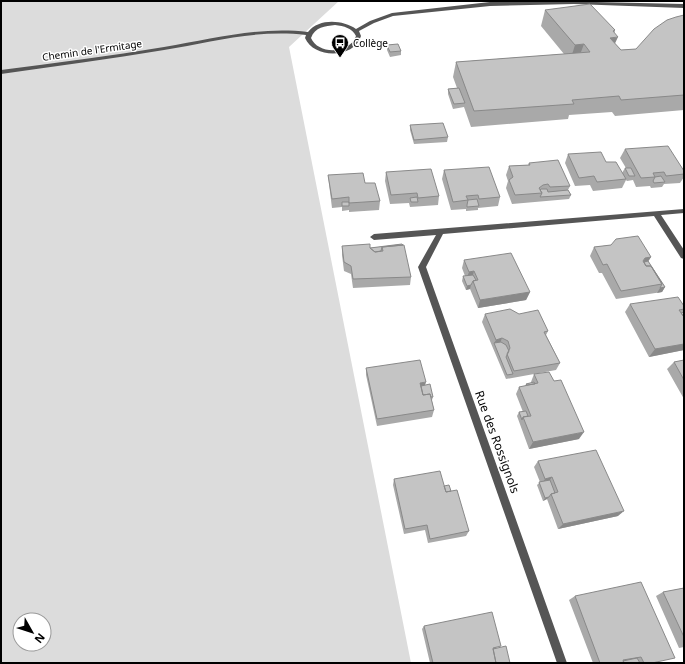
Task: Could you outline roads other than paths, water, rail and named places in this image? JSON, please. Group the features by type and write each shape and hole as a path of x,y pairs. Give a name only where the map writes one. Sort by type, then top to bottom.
{"street":[{"path":"356,31 372,22 392,15 485,3 574,2 684,6"},
{"path":"335,23 349,26 356,31 358,40 356,44 343,51 335,52 322,50 309,42 309,34 316,27 335,23"},
{"name":"Chemin de l'Ermitage","path":"1,72 185,45 223,37 265,31 281,30 309,34"},
{"path":"374,237 684,210"},
{"path":"656,213 684,256"},
{"name":"Rue des Rossignols","path":"441,232 422,267 562,663"}],"place":[{"name":"Collège","path":"340,58"}]}
